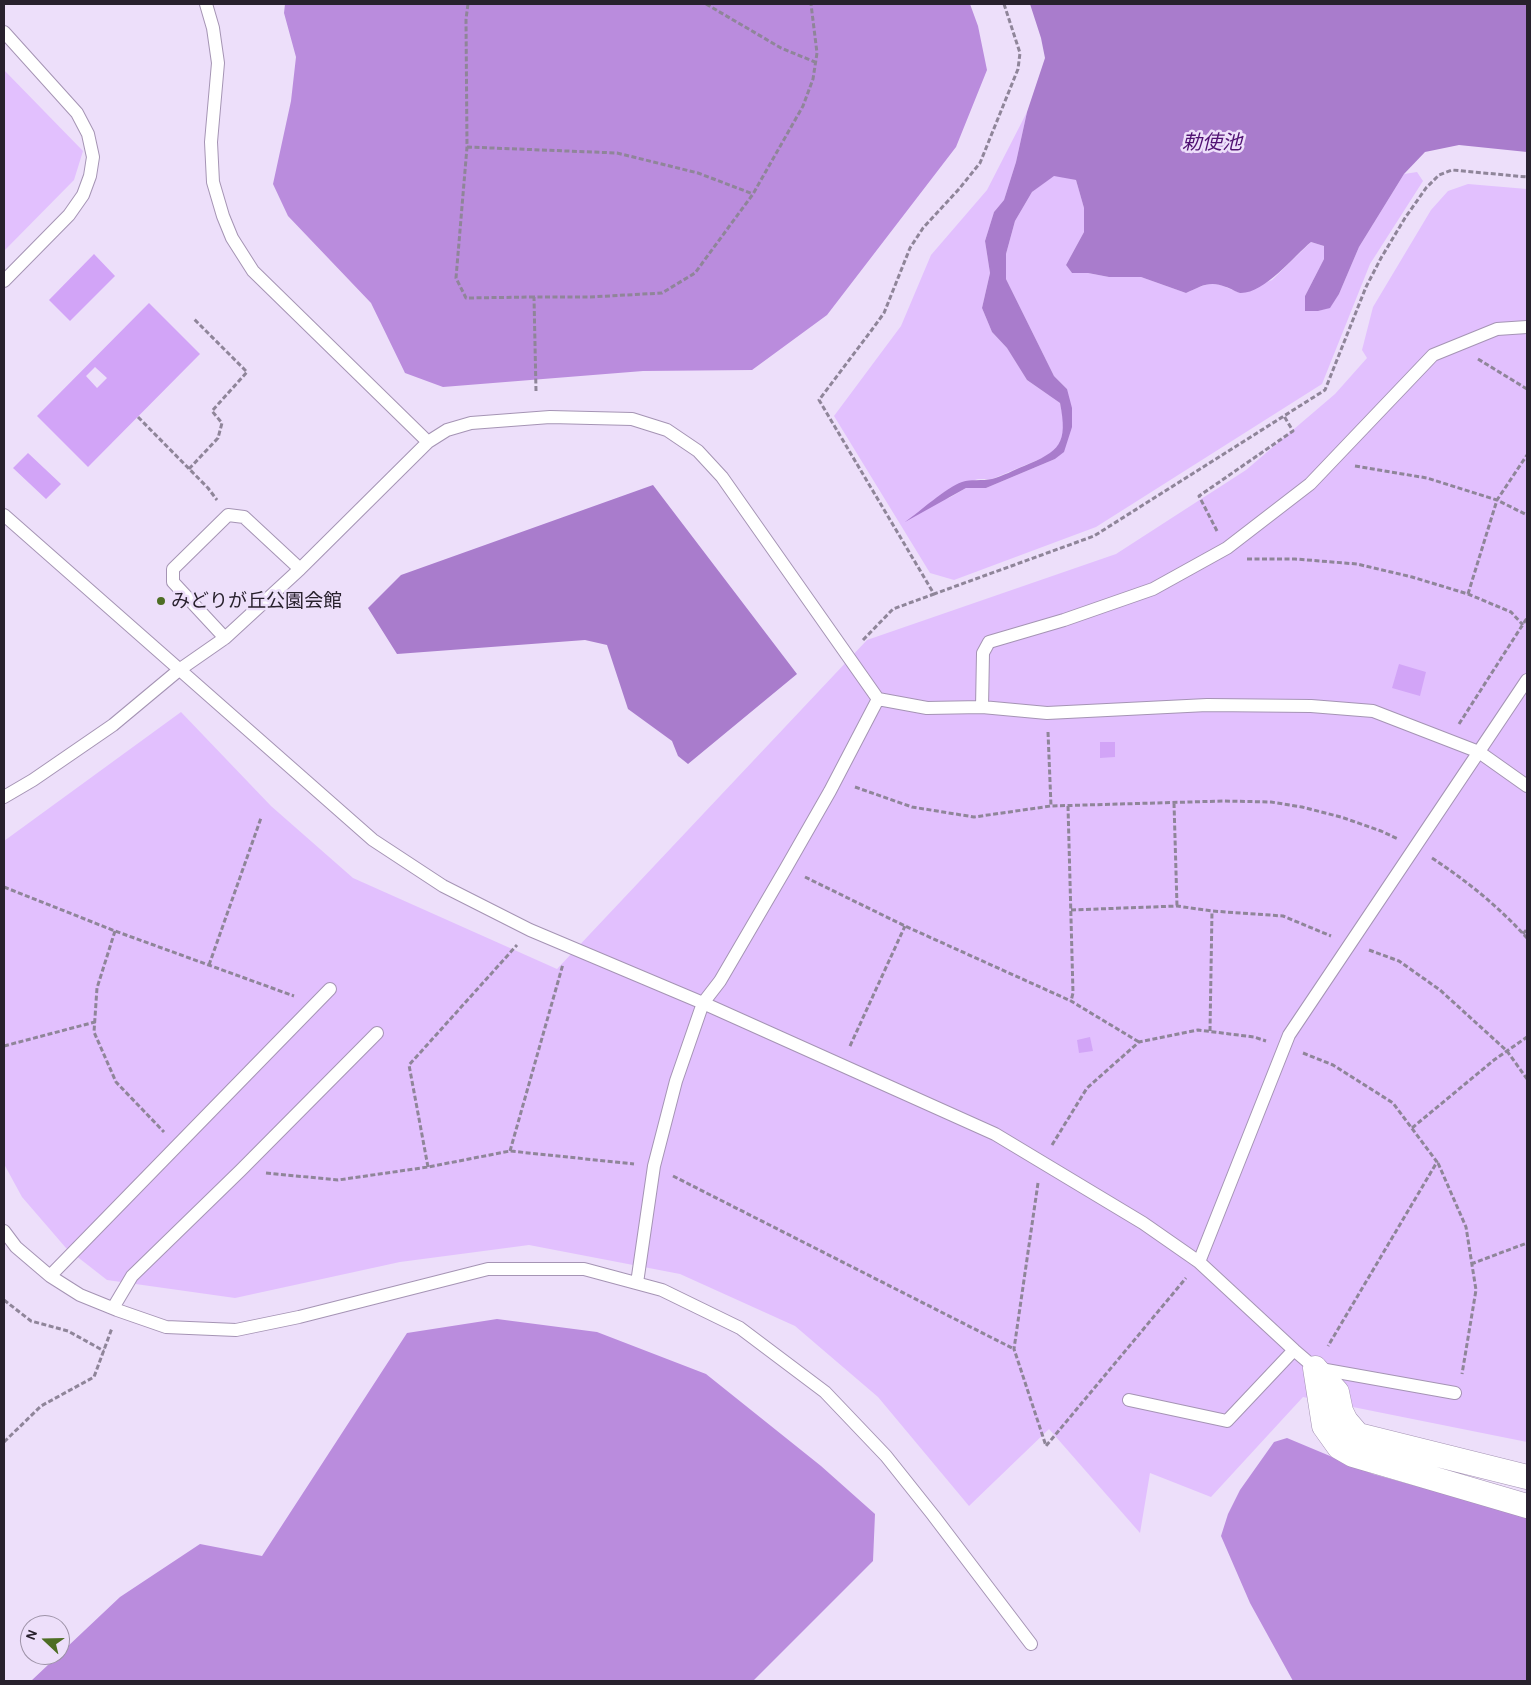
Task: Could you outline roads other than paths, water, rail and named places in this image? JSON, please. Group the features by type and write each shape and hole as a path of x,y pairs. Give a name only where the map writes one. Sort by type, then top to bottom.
{"street":[{"path":"1315,1368 1337,1392 1341,1411 1346,1421 1358,1435 1527,1477"},
{"path":"1315,1368 1324,1426 1339,1447 1353,1455 1527,1506"}],"lane":[{"path":"206,4 213,28 218,63 211,142 214,182 223,216 232,238 253,271 428,442"},
{"path":"4,32 77,113 88,134 92,157 90,176 83,195 69,215 4,281"},
{"path":"982,707 983,653 989,642 1064,620 1153,588 1214,556 1310,484 1433,355 1497,329 1527,327"},
{"path":"4,797 113,725 179,670 225,638 300,569 428,442 447,430 471,423 550,417 632,419 667,430 698,452 722,477 878,699 928,708 982,707 1047,713 1207,705 1311,706 1373,711 1479,752 1527,786"},
{"path":"4,515 373,840 443,886 530,930 703,1003 995,1134 1143,1223 1199,1262 1315,1368 1455,1393"},
{"path":"225,638 173,582 173,570 228,515 244,517 300,569"},
{"path":"1199,1262 1288,1035 1527,680"},
{"path":"637,1283 654,1166 676,1081 703,1003 720,980 786,868 878,699"},
{"path":"50,1276 330,989"},
{"path":"115,1309 132,1276 377,1033"},
{"path":"4,1231 16,1247 50,1276 80,1295 166,1327 236,1330 299,1317 488,1269 584,1269 662,1290 740,1328 825,1392 886,1456 1031,1644"},
{"path":"1129,1400 1227,1421 1294,1350"}],"water":[{"name":"勅使池","path":"1030,4 1527,4 1527,152 1459,145 1425,152 1404,174 1359,247 1339,294 1330,308 1318,311 1305,311 1305,296 1324,259 1324,246 1311,242 1269,281 1249,292 1240,293 1220,285 1210,284 1186,293 1141,277 1109,277 1088,273 1072,273 1066,265 1084,232 1084,208 1076,180 1054,176 1032,192 1015,221 1006,254 1006,279 1054,376 1067,389 1072,408 1072,427 1064,452 1055,459 986,488 966,488 905,522 955,485 965,481 996,478 1046,456 1062,437 1063,428 1060,403 1027,380 1007,348 992,332 982,308 990,273 985,241 994,212 1004,200 1016,162 1027,112 1045,58"},
{"path":"653,485 797,674 688,764 678,756 672,741 628,709 607,645 585,640 397,654 368,608 401,575"}],"place":[{"name":"みどりが丘公園会館","path":"161,601"}]}
